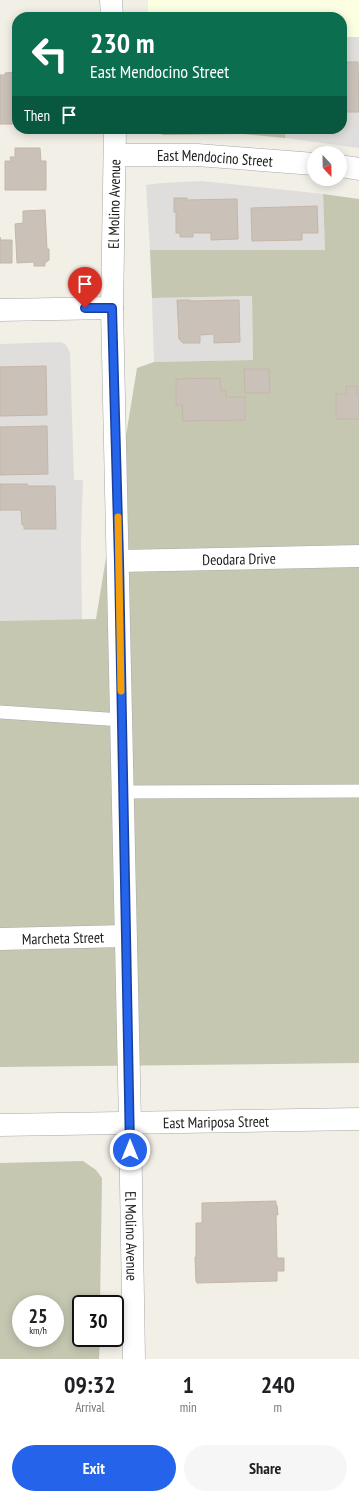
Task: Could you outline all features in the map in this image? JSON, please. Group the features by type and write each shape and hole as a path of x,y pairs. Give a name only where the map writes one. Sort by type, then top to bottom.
{"street":[{"path":"111,0 112,12"},
{"name":"El Molino Avenue","path":"115,134 112,308 119,561 134,1359"},
{"name":"East Mendocino Street","path":"115,155 197,155 307,163"},
{"path":"347,167 359,169"},
{"path":"0,310 112,308"},
{"name":"Deodara Drive","path":"119,561 359,556"},
{"name":"Marcheta Street","path":"0,939 125,936"},
{"name":"East Mariposa Street","path":"0,1125 359,1119"}],"lane":[{"path":"0,712 122,720"},
{"path":"123,792 359,791"}],"shaded area":[{"path":"148,0 359,0 359,37 347,37 347,12 148,12"},
{"path":"347,37 359,37 359,148 285,138 285,134 347,134"},
{"path":"160,134 243,134 163,135"},
{"path":"243,134 285,134 285,138"},
{"path":"202,181 323,194 325,250 150,250 146,185"},
{"path":"323,194 359,199 359,1063 0,1067 0,621 96,619 137,368 154,362 253,360 252,296 152,298 150,250 325,250"},
{"path":"252,296 253,360 154,362 152,298"},
{"path":"60,342 65,344 70,353 74,480 83,480 81,538 82,620 0,621 0,344"},
{"path":"83,1161 96,1170 102,1178 100,1295 72,1295 72,1347 100,1347 99,1359 0,1359 0,1163"}],"building":[{"path":"347,62 358,62 359,112 347,112"},
{"path":"12,72 12,124 0,124 0,75 5,75 5,73"},
{"path":"15,148 40,148 41,161 46,161 46,190 5,190 5,161 11,161 10,157 15,157"},
{"path":"174,198 187,198 187,200 237,199 238,239 211,240 211,233 193,233 193,237 180,237 180,233 176,233"},
{"path":"317,206 318,233 302,233 302,240 252,241 251,208"},
{"path":"45,210 49,260 45,263 45,266 34,266 34,262 17,263 15,224 23,223 23,211"},
{"path":"0,240 12,240 12,263 0,263"},
{"path":"177,300 239,300 240,342 214,343 214,334 200,335 200,343 183,343 179,339"},
{"path":"46,366 47,415 0,416 0,367"},
{"path":"244,369 269,369 270,393 245,393"},
{"path":"220,378 221,391 226,390 226,397 245,397 245,420 183,421 182,405 176,405 176,379"},
{"path":"346,386 357,386 357,394 359,394 359,419 336,419 336,394 346,394"},
{"path":"47,426 48,474 0,475 0,427"},
{"path":"0,484 55,486 56,529 24,529 24,525 22,525 21,510 0,510"},
{"path":"276,1201 278,1215 276,1214 277,1258 284,1258 284,1271 277,1271 277,1281 197,1283 195,1257 196,1223 202,1223 202,1203"}],"slow traffic":[{"path":"118,517 121,691"}],"route":[{"path":"85,308 112,308 119,561 130,1150"}]}
